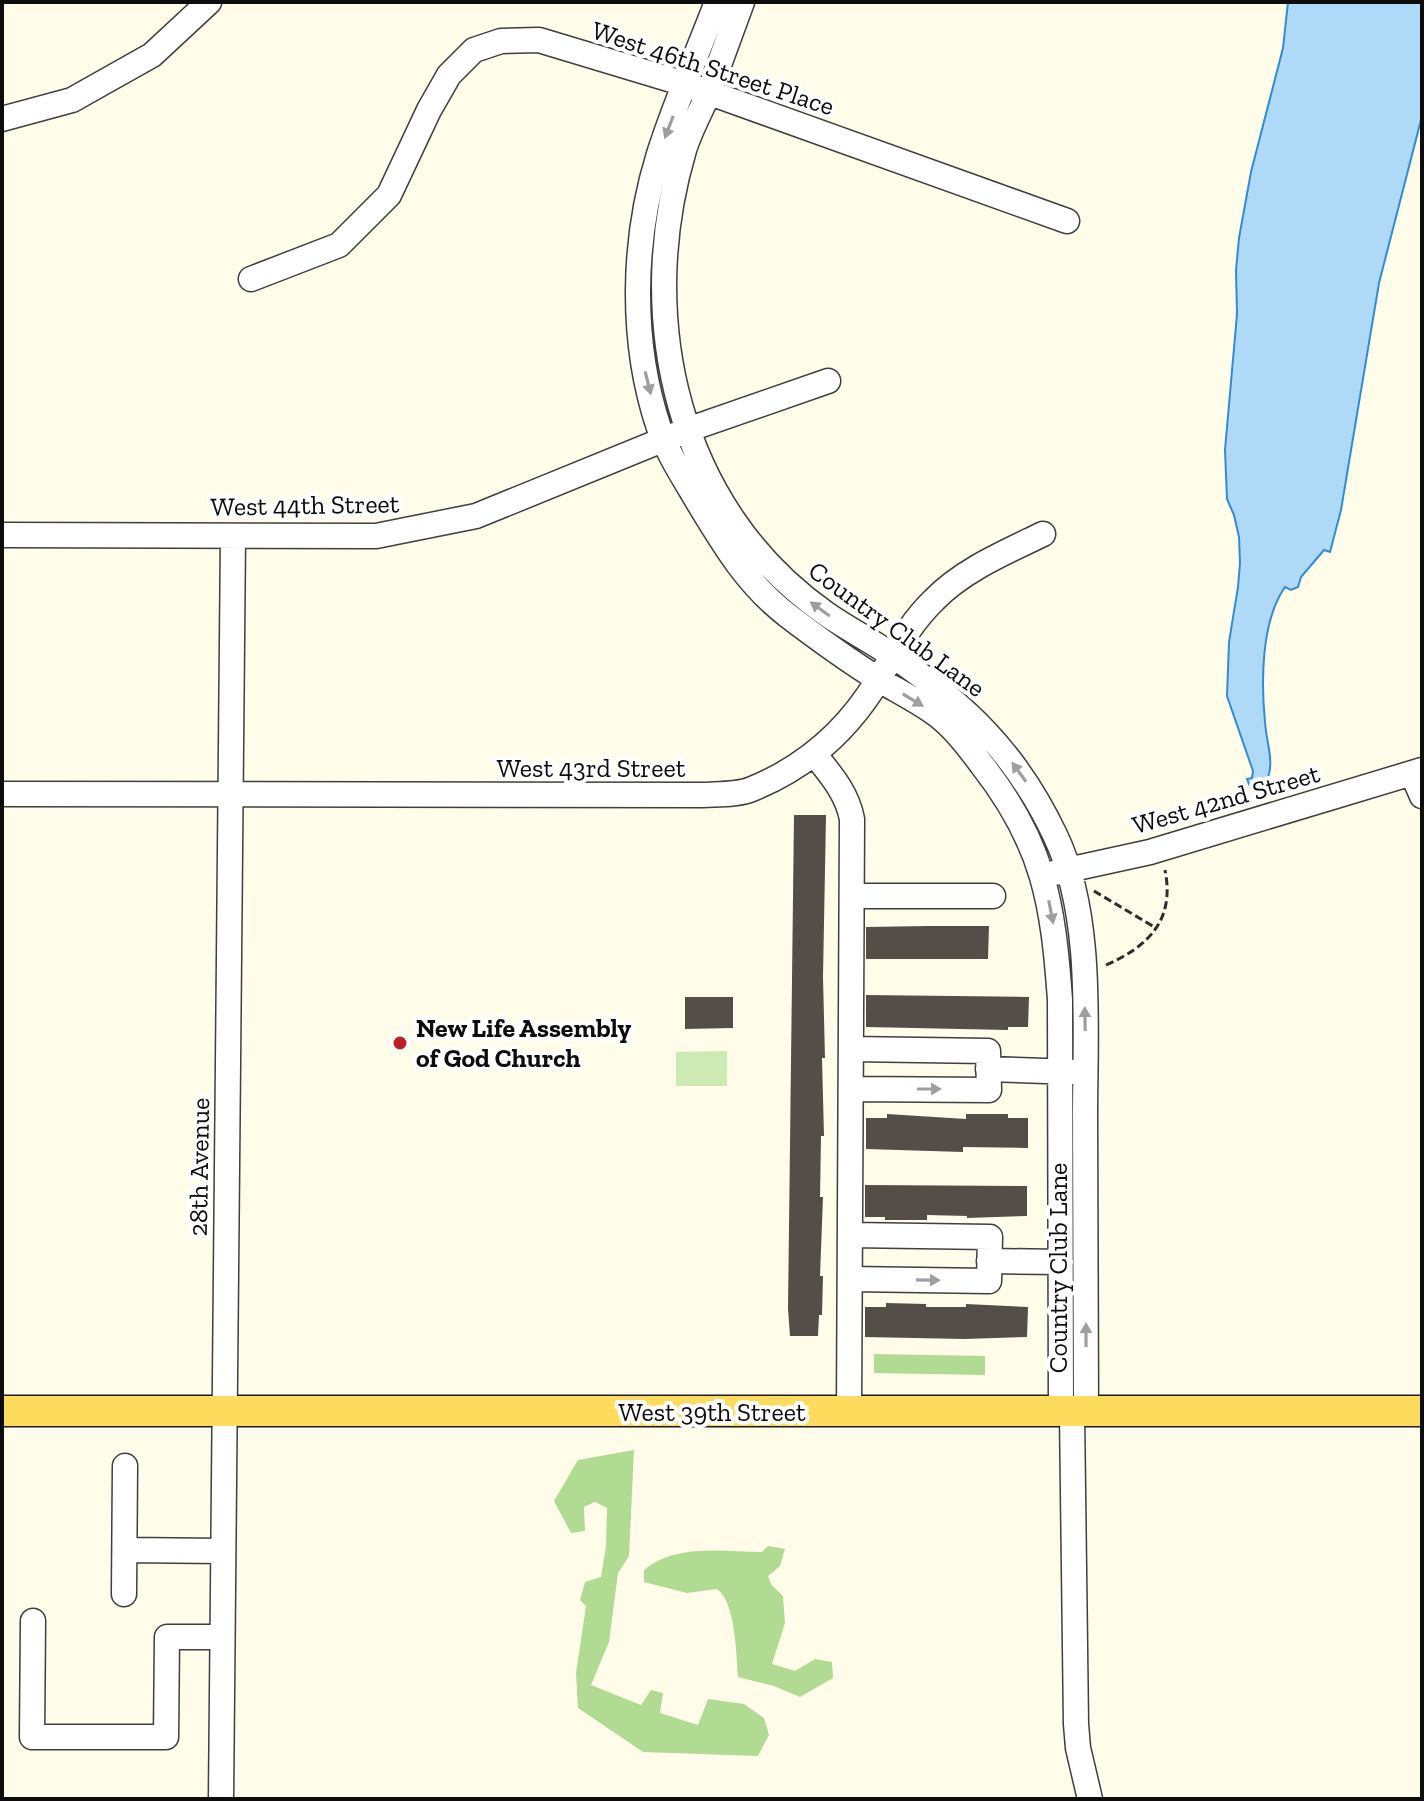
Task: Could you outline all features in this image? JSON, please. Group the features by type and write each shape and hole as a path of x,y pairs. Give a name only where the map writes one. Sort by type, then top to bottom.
{"main road":[{"name":"West 39th Street","path":"2,1411 1422,1411"}],"street":[{"path":"2,119 72,100 112,78 152,55 209,2"},
{"name":"Country Club Lane","path":"697,88 717,2"},
{"name":"Country Club Lane","path":"742,2 659,155 649,193 639,258 639,308 645,373 676,435 720,503 780,578 825,613 891,654 955,700 995,740 1025,780 1070,869 1080,930 1085,1010 1073,1413 1076,1724 1078,1748 1090,1799"},
{"name":"West 46th Street Place","path":"251,279 339,245 389,195 449,75 474,50 501,41 539,40 697,88 1067,221"},
{"name":"West 44th Street","path":"2,535 376,536 411,531 476,516 676,435 828,381"},
{"name":"Country Club Lane","path":"676,435 675,463 735,563 785,613 878,679 935,713 965,743 1000,788 1030,840 1044,876 1056,948 1060,1000 1061,1262 1073,1413"},
{"name":"West 43rd Street","path":"2,794 703,795 750,790 815,755 850,720 891,654 935,598 995,558 1043,534"},
{"name":"28th Avenue","path":"221,1799 233,536"},
{"path":"815,755 849,803 852,819 849,1412"},
{"path":"1417,772 1422,796"},
{"name":"West 42nd Street","path":"1044,876 1150,852 1417,772"},
{"path":"852,896 993,896"},
{"path":"851,1049 988,1051 989,1090 851,1089"},
{"path":"988,1069 1085,1072"},
{"path":"850,1235 990,1237 989,1281 850,1279"},
{"path":"989,1261 1061,1262"},
{"path":"124,1594 125,1466"},
{"path":"125,1550 223,1551"},
{"path":"33,1621 32,1737 166,1737 167,1637 222,1637"}],"path":[{"path":"1106,965 1146,943 1157,928 1166,908 1165,870"},
{"path":"1094,891 1157,928"}],"green space":[{"path":"727,1051 727,1086 676,1086 676,1052"},
{"path":"874,1354 985,1356 985,1375 874,1373"},
{"path":"634,1450 629,1556 618,1573 609,1642 591,1685 641,1705 651,1690 663,1693 660,1713 698,1725 708,1699 744,1704 764,1718 769,1735 758,1756 643,1752 578,1708 576,1673 586,1606 580,1600 585,1582 601,1577 607,1508 595,1502 584,1507 585,1531 571,1533 554,1501 578,1460"},
{"path":"768,1546 785,1549 780,1566 768,1576 783,1596 785,1623 772,1664 795,1671 815,1659 832,1662 833,1678 800,1697 774,1686 738,1677 731,1617 728,1605 717,1589 687,1593 644,1582 644,1570 671,1556 700,1551 762,1552"}],"water":[{"path":"1288,2 1422,2 1422,116 1379,283 1341,510 1330,552 1324,550 1301,577 1298,587 1291,590 1285,587 1271,617 1263,671 1270,772 1263,789 1251,789 1247,779 1252,778 1253,771 1227,696 1229,642 1240,563 1239,537 1227,499 1225,450 1237,314 1239,238 1251,172 1283,48"}],"building":[{"path":"794,815 826,815 825,1058 822,1058 824,1136 821,1136 820,1197 823,1197 820,1276 823,1276 818,1336 790,1336 788,1309"},
{"path":"989,926 988,959 866,959 866,927"},
{"path":"866,995 1029,997 1028,1027 1008,1027 1008,1030 866,1027"},
{"path":"685,997 733,997 733,1028 685,1029"},
{"path":"887,1114 966,1119 966,1114 1008,1114 1008,1118 1028,1118 1028,1148 963,1147 963,1152 866,1149 866,1118 887,1118"},
{"path":"865,1185 1027,1186 1027,1216 967,1218 927,1215 927,1220 865,1217"},
{"path":"886,1303 926,1304 926,1307 966,1307 966,1304 1028,1307 1027,1337 865,1337 865,1307 886,1307"}],"place":[{"name":"New Life Assembly of God Church","path":"400,1043"}]}
